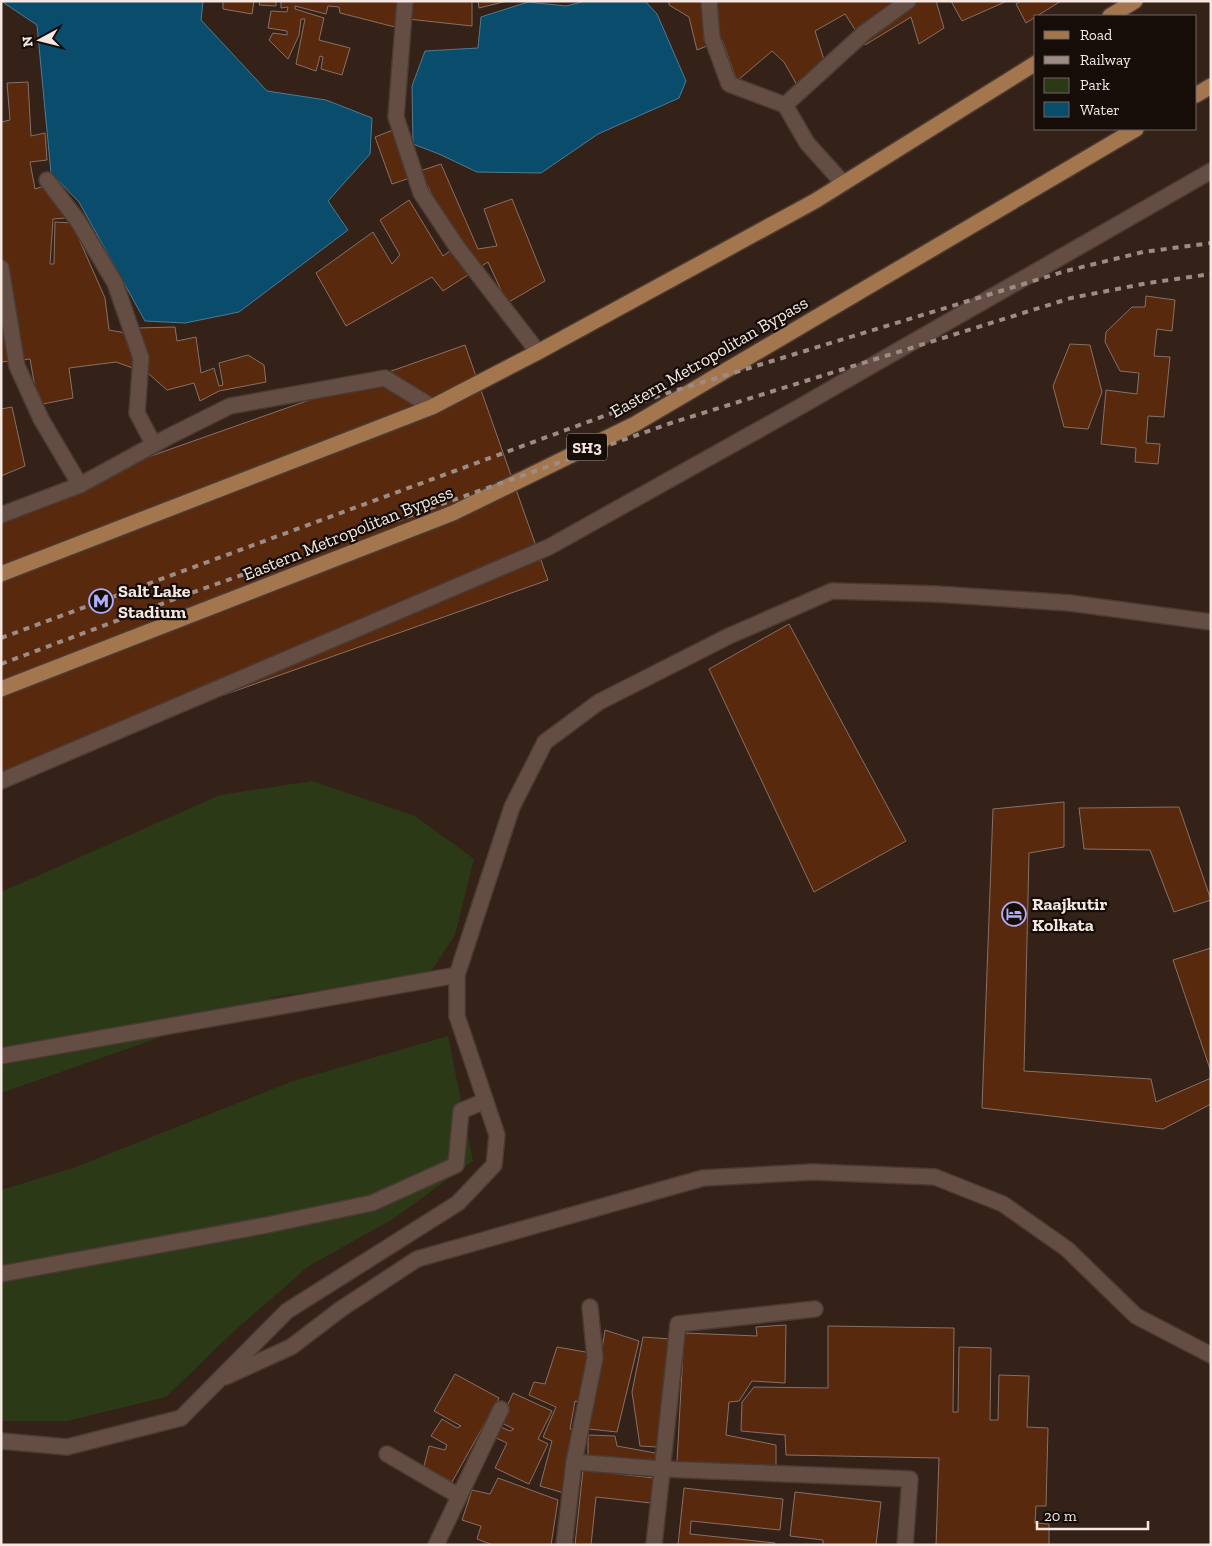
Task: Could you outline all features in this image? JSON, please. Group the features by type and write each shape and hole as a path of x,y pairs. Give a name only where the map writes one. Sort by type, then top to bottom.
{"main road":[{"path":"1112,15 1135,1"},
{"path":"1,574 432,407 538,352 816,201 1034,64"},
{"path":"1197,94 1211,86"},
{"name":"Eastern Metropolitan Bypass","path":"1,689 444,517 479,501 635,424 1134,130"}],"street":[{"path":"405,1 396,117 421,193 457,247 538,352"},
{"path":"709,1 712,38 729,84 785,105 807,144 843,184"},
{"path":"785,105 864,33 908,1"},
{"path":"1,781 549,547 805,404 1211,170"},
{"path":"47,180 78,221 115,283 141,358 137,413 154,444"},
{"path":"1,268 17,366 41,419 80,485"},
{"path":"1,367 17,366"},
{"path":"1,515 80,485 154,444 230,406 385,378 432,407"},
{"path":"1,1441 68,1447 181,1418 215,1381 287,1310 458,1203 494,1165 497,1135 457,1016 457,975 512,807 545,742 599,702 729,636 832,591 936,594 1070,603 1211,622"},
{"path":"1,1056 457,975"},
{"path":"1,1274 267,1225 372,1203 456,1165 462,1111 485,1101"},
{"path":"215,1381 290,1347 341,1308 417,1259 703,1178 813,1172 935,1177 1003,1204 1067,1249 1136,1316 1211,1355"},
{"path":"564,1545 574,1462 595,1358 590,1307"},
{"path":"654,1545 678,1324 815,1309"},
{"path":"436,1545 501,1409"},
{"path":"387,1454 459,1496"},
{"path":"574,1462 662,1469 910,1479 905,1545"}],"green space":[{"path":"312,781 415,816 474,859 455,935 428,976 278,996 1,1093 1,892 220,795"},
{"path":"448,1036 473,1161 393,1219 309,1266 233,1332 166,1397 67,1421 1,1421 1,1190 73,1168 293,1081"}],"water":[{"path":"1,1 203,1 201,20 267,91 326,100 372,118 370,154 328,201 348,230 239,312 185,323 145,321 79,202 51,173 37,25"},
{"path":"586,1 645,1 657,14 686,81 679,98 598,134 541,173 477,172 413,144 412,86 425,51 478,48 481,17 528,2 566,6"}],"building":[{"path":"223,1 254,1 252,14 223,9"},
{"path":"260,1 276,1 276,6 259,5"},
{"path":"281,1 400,1 395,27 340,13 339,7 328,6 326,14 295,6 295,9 324,18 319,40 350,48 342,75 321,69 323,57 320,56 316,71 296,64 305,19 301,19 299,35 288,59 269,40 273,33 287,35 287,31 268,28 271,11 287,12 288,7 281,8"},
{"path":"410,1 472,1 472,26 408,19"},
{"path":"478,1 507,1 479,8"},
{"path":"669,1 936,1 944,28 919,44 911,17 865,45 845,14 815,31 825,63 797,85 784,62 772,51 737,81 722,40 697,50 689,17 669,5"},
{"path":"951,1 1007,1 962,21"},
{"path":"1021,1 1061,1 1039,15 1034,15 1034,18 1026,23 1016,4"},
{"path":"28,82 31,136 45,133 47,160 30,162 35,189 47,185 66,210 66,218 53,219 50,264 54,264 55,222 72,223 105,298 109,330 126,333 137,328 175,327 177,341 196,337 201,373 214,368 219,386 223,385 219,363 248,355 264,365 266,382 219,391 200,401 194,383 167,390 149,374 116,362 69,368 73,398 38,405 30,359 1,362 1,122 10,120 7,83"},
{"path":"393,130 410,178 392,184 375,137"},
{"path":"441,164 478,249 497,246 484,209 512,199 545,281 507,303 488,262 443,291 432,277 346,326 316,273 373,232 392,264 400,255 380,220 409,200 443,256 458,245 420,171"},
{"path":"1146,296 1175,300 1172,331 1157,329 1154,356 1170,357 1164,417 1148,416 1146,443 1160,444 1158,464 1135,462 1136,448 1101,444 1106,390 1137,394 1139,373 1120,371 1105,342 1106,332 1132,307 1145,307"},
{"path":"1070,344 1090,345 1102,392 1088,429 1064,427 1053,386"},
{"name":"Salt Lake Stadium","path":"465,345 548,580 1,774 1,509"},
{"path":"12,407 25,466 1,476 1,409"},
{"path":"789,624 906,841 814,892 709,669"},
{"path":"1064,802 1064,847 1029,853 1024,1071 1151,1079 1156,1102 1211,1078 1211,1104 1163,1129 982,1108 993,809"},
{"path":"1179,807 1211,900 1174,912 1150,850 1084,849 1079,808"},
{"path":"1211,948 1211,1072 1173,960"},
{"path":"786,1325 785,1383 752,1381 739,1401 729,1402 726,1435 776,1445 776,1467 677,1462 684,1333 757,1336 756,1327"},
{"path":"828,1326 954,1328 953,1412 958,1412 959,1347 991,1348 990,1420 998,1420 999,1375 1029,1376 1027,1427 1048,1428 1046,1506 1036,1506 1035,1523 1049,1524 1049,1545 936,1545 939,1458 786,1455 785,1435 741,1431 742,1402 754,1387 828,1388"},
{"path":"605,1330 639,1341 617,1432 589,1429"},
{"path":"643,1337 671,1339 657,1447 640,1446 632,1392"},
{"path":"557,1347 591,1353 580,1402 575,1401 570,1429 576,1430 564,1493 540,1486 552,1441 543,1437 556,1407 529,1395 534,1382 545,1384"},
{"path":"455,1374 499,1398 452,1482 424,1466 429,1446 445,1450 447,1445 431,1436 442,1419 457,1428 461,1426 434,1411"},
{"path":"513,1393 552,1411 538,1439 548,1444 529,1484 495,1468 507,1443 492,1436 498,1426 510,1431 514,1429 500,1422"},
{"path":"588,1435 615,1436 617,1446 661,1454 658,1466 588,1459"},
{"path":"583,1470 654,1478 651,1503 596,1497 591,1545 575,1545"},
{"path":"498,1478 558,1500 551,1545 493,1545 477,1539 481,1526 462,1520 472,1490 490,1494"},
{"path":"684,1488 783,1499 780,1530 691,1521 690,1534 775,1543 775,1545 678,1545"},
{"path":"795,1492 881,1502 876,1545 823,1545 823,1540 790,1536"}],"railway":[{"path":"1,638 661,395 1066,271 1143,252 1211,243"},
{"path":"1,664 191,593 671,423 1071,298 1148,283 1211,274"}],"place":[{"name":"Salt Lake Stadium","path":"101,601"},
{"name":"Raajkutir Kolkata","path":"1014,914"}]}
